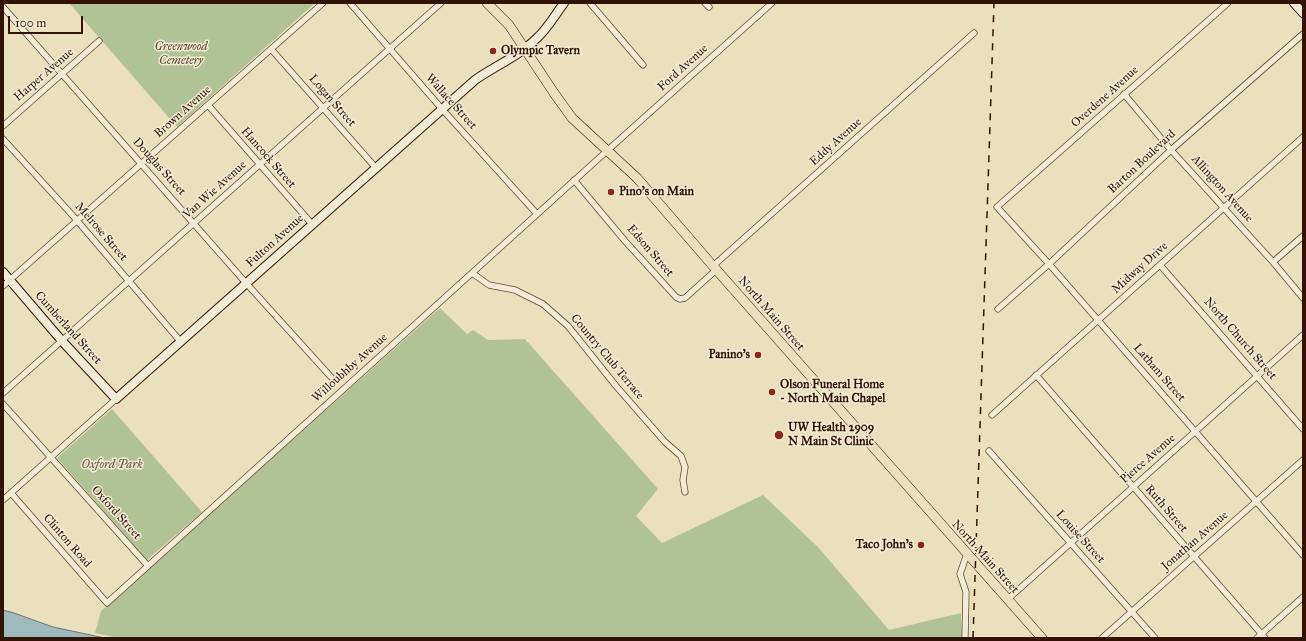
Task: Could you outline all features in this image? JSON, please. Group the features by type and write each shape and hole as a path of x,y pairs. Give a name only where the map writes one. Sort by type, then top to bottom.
{"main road":[{"name":"North Main Street","path":"487,3 509,25 572,118 637,178 714,268 1042,638"}],"street":[{"name":"Brown Avenue","path":"3,286 76,220 324,3"},
{"name":"Wallace Street","path":"350,3 442,109 537,214"},
{"name":"Van Wie Avenue","path":"3,394 441,3"},
{"name":"Fulton Avenue","path":"3,500 442,109 479,77 524,49 541,34 564,3"},
{"path":"590,3 644,65"},
{"name":"Ford Avenue","path":"608,150 772,3"},
{"name":"Overdene Avenue","path":"997,207 1228,3"},
{"path":"1294,3 1303,13"},
{"name":"Douglas Street","path":"3,7 331,378"},
{"name":"Eddy Avenue","path":"714,268 974,33"},
{"name":"Barton Boulevard","path":"998,309 1049,264 1171,150 1303,34"},
{"name":"Harper Avenue","path":"3,126 99,41"},
{"name":"Logan Street","path":"271,49 324,107 376,168"},
{"name":"Allington Avenue","path":"1124,94 1171,150 1273,262 1303,298"},
{"name":"Hancock Street","path":"208,105 312,224"},
{"name":"Midway Drive","path":"992,415 1303,136"},
{"name":"Melrose Street","path":"3,139 130,280 181,342"},
{"name":"Willoubhby Avenue","path":"107,603 608,150"},
{"name":"Edson Street","path":"574,180 625,241 676,297 680,299 685,298 714,268"},
{"name":"Latham Street","path":"997,207 1049,264 1303,555"},
{"path":"1273,262 1303,236"},
{"name":"North Church Street","path":"1160,265 1303,429"},
{"name":"Cumberland Street","path":"3,272 62,341 116,399"},
{"name":"Country Club Terrace","path":"472,273 489,285 515,290 543,304 568,326 616,386 660,436 680,456 685,467 683,480 685,492"},
{"name":"Pierce Avenue","path":"1008,599 1303,335"},
{"name":"Ruth Street","path":"1036,375 1261,637"},
{"name":"Oxford Street","path":"3,404 148,566"},
{"name":"Louise Street","path":"989,451 1155,638"},
{"name":"Jonathan Avenue","path":"1102,638 1303,460"},
{"name":"Clinton Road","path":"11,493 107,603"},
{"path":"965,638 966,592 960,574 967,554"},
{"path":"1261,637 1303,597"}],"green space":[{"name":"Greenwood Cemetery","path":"69,3 315,3 177,127"},
{"path":"440,308 467,334 473,330 488,340 525,339 658,489 636,516 662,543 763,495 818,547 889,630 961,613 962,638 118,638 95,633 101,611"},
{"name":"Oxford Park","path":"112,409 202,512 147,560 57,458"}],"water":[{"path":"3,610 53,627 105,638 3,638"}],"railway":[{"path":"973,638 994,3"}],"place":[{"name":"Olympic Tavern","path":"493,51"},
{"name":"Pino's on Main","path":"611,192"},
{"name":"Panino's","path":"758,355"},
{"name":"Olson Funeral Home - North Main Chapel","path":"772,392"},
{"name":"UW Health 2909 N Main St Clinic","path":"779,435"},
{"name":"Taco John's","path":"921,545"}]}
